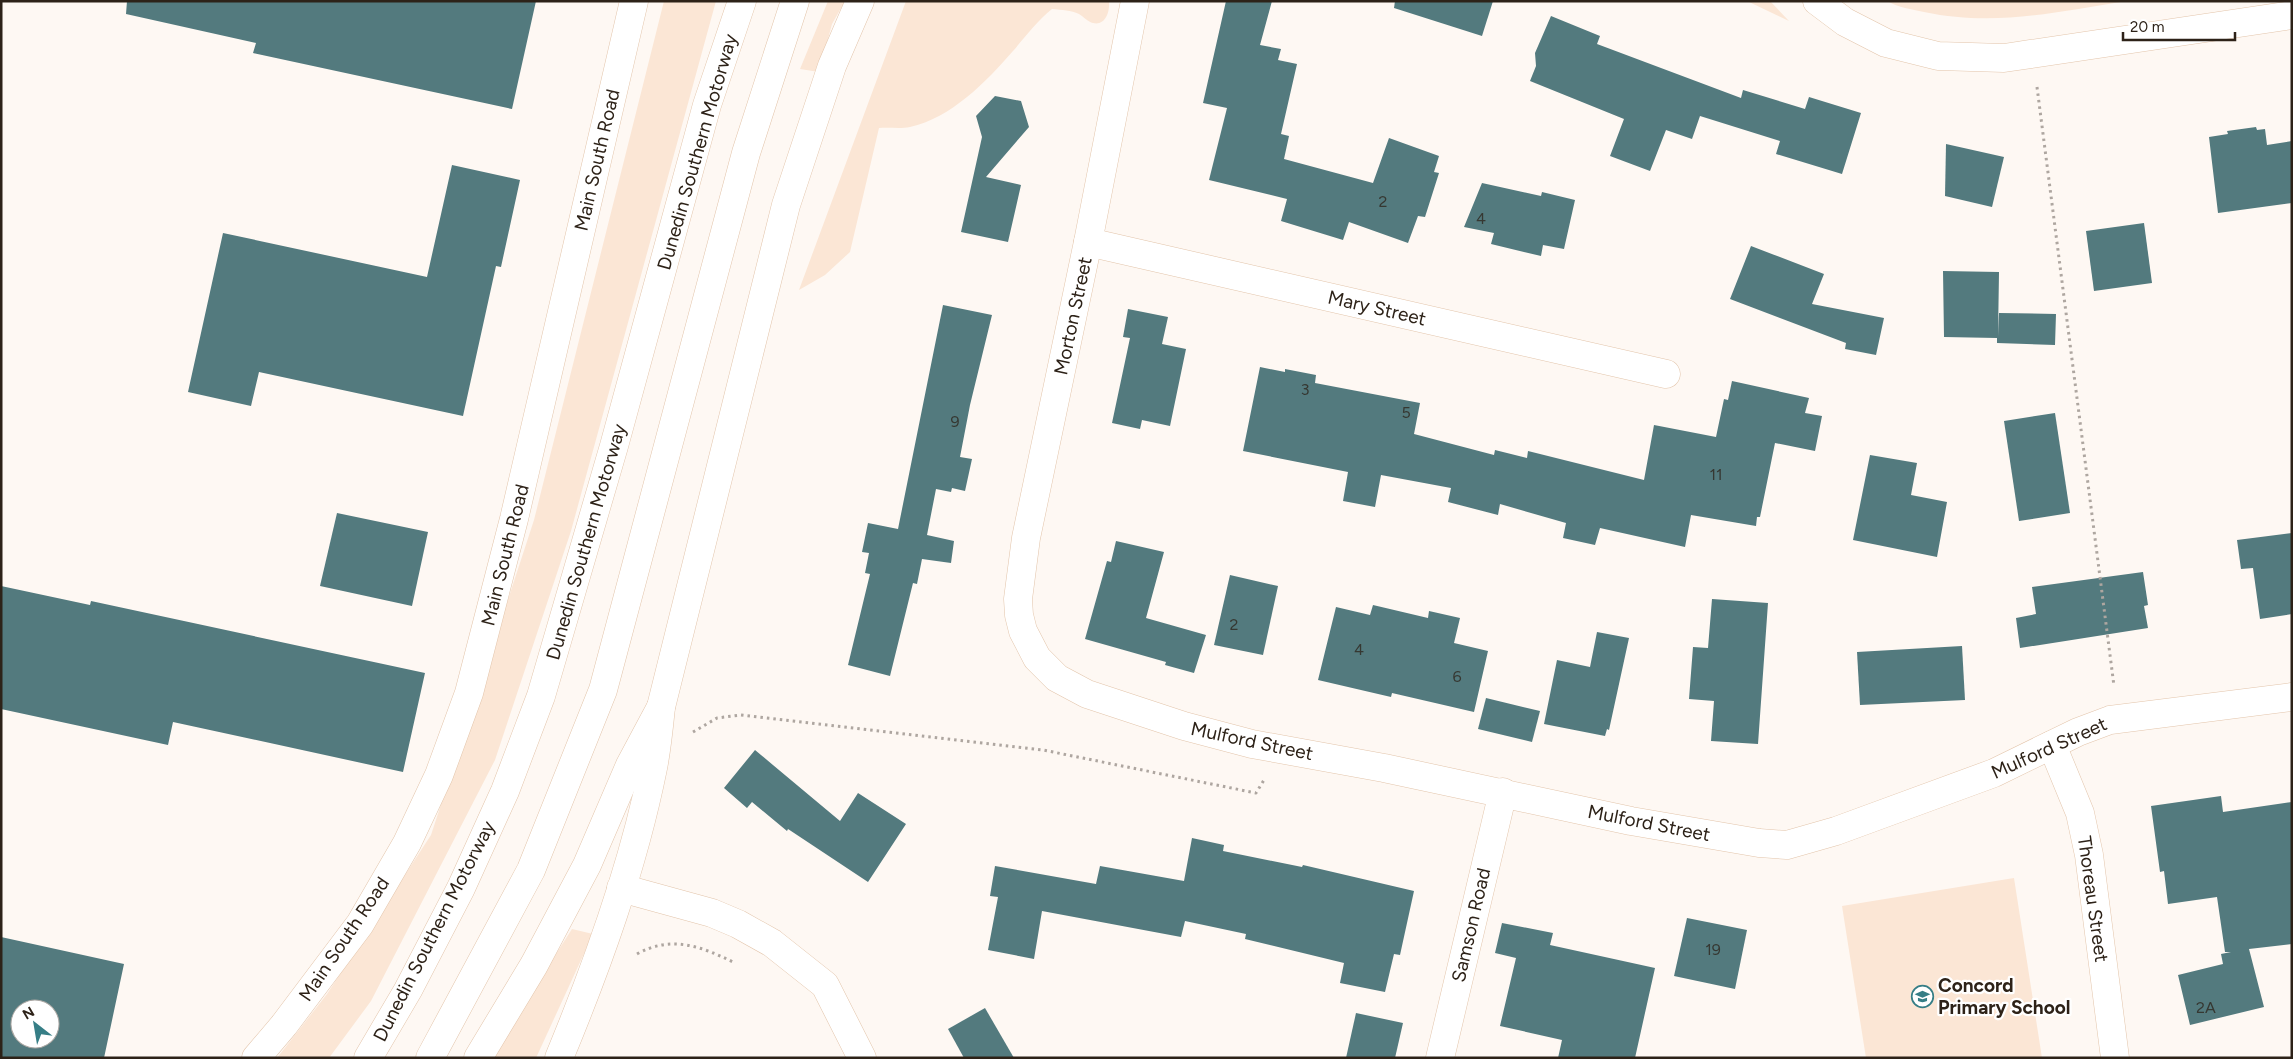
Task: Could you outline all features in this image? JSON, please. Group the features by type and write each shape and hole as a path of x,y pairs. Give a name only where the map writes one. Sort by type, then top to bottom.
{"main road":[{"name":"Main South Road","path":"256,1058 284,1026 360,924 407,843 439,775 469,693 514,518 634,1"},
{"name":"Dunedin Southern Motorway","path":"368,1058 408,990 461,888 505,791 541,696 614,446 707,105 742,1"},
{"path":"430,1058 531,870 603,690 746,153 795,1"},
{"path":"559,1058 588,986 621,888 653,767 662,707 786,205 832,66 860,1"},
{"name":"Morton Street","path":"1023,630 1019,615 1018,599 1026,538 1088,242 1135,1"},
{"path":"1817,1 1845,22 1886,43 1938,56 2004,58 2283,11"},
{"name":"Mary Street","path":"1088,242 1666,374"},
{"name":"Mulford Street","path":"1023,630 1037,658 1057,678 1087,694 1184,726 1252,744 1503,792 1631,821 1759,844 1787,845 1836,831 1916,803 1994,773 2078,732 2110,720 2292,696"},
{"path":"478,1058 534,965 587,865 630,766 662,707"},
{"name":"Thoreau Street","path":"2052,745 2080,813 2089,855 2115,1058"},
{"name":"Samson Road","path":"1440,1058 1503,792"},
{"path":"621,888 712,913 738,924 772,943 825,985 862,1058"}],"path":[{"path":"2033,53 2115,695"},
{"path":"685,736 717,718 741,715 1043,750 1256,793 1282,749"},
{"path":"635,955 650,947 667,943 686,945 721,956 750,971 772,943"}],"shaded area":[{"path":"664,1 716,1 571,531 495,760 371,1001 329,1058 277,1058 327,994 431,835 534,520"},
{"path":"828,1 845,1 832,24 819,72 800,69"},
{"path":"906,1 1109,1 1109,5 1108,13 1104,20 1097,23 1088,21 1073,12 1052,9 1036,24 991,75 967,97 940,116 910,127 879,128 850,252 825,275 799,290"},
{"path":"1747,1 1770,1 1789,21"},
{"path":"1887,1 2127,1 2026,16 1976,18 1924,12 1901,7"},
{"path":"2014,878 2042,1058 1866,1058 1842,906"},
{"path":"572,929 593,934 536,1058 489,1058"}],"building":[{"path":"127,1 536,1 512,109 253,53 256,43 126,14"},
{"path":"1226,1 1272,1 1260,45 1281,49 1278,60 1297,64 1281,134 1289,136 1284,159 1373,183 1389,138 1439,156 1434,172 1439,173 1425,217 1418,216 1408,243 1349,222 1343,240 1281,221 1287,199 1209,180 1227,108 1203,103"},
{"path":"1395,1 1493,1 1482,36 1394,8"},
{"path":"1551,16 1600,36 1597,44 1741,98 1743,90 1805,109 1809,97 1861,113 1842,174 1776,154 1780,141 1700,116 1692,139 1666,130 1650,171 1610,156 1624,119 1530,81 1536,66 1535,53"},
{"path":"995,96 1021,101 1029,127 986,177 1021,185 1008,242 961,232 982,137 976,116"},
{"path":"2256,127 2257,130 2265,129 2267,145 2292,141 2292,203 2218,213 2209,137 2228,134 2227,131"},
{"path":"1946,144 2004,157 1992,207 1945,196"},
{"path":"452,165 520,180 501,267 496,266 463,416 259,372 251,406 188,392 223,233 427,277"},
{"path":"1482,183 1541,196 1542,192 1575,200 1564,249 1543,245 1541,256 1491,244 1494,233 1464,227"},
{"path":"2144,223 2152,283 2094,291 2086,231"},
{"path":"1751,246 1824,274 1812,304 1884,318 1876,355 1845,349 1846,343 1730,299"},
{"path":"1943,271 1999,272 1998,336 1999,313 2056,314 2055,345 1997,343 1997,338 1944,337"},
{"path":"943,305 992,315 970,405 960,457 972,459 965,491 952,488 951,492 936,489 927,535 954,541 951,563 922,559 917,584 913,583 890,676 848,665 870,574 865,573 869,553 862,552 868,523 898,529"},
{"path":"1128,309 1168,317 1162,344 1186,349 1170,426 1142,420 1140,429 1112,423 1130,338 1123,337"},
{"path":"1260,367 1285,372 1285,369 1316,375 1315,383 1420,403 1414,434 1494,455 1495,450 1527,458 1528,451 1644,480 1654,425 1716,437 1724,399 1728,400 1732,381 1809,398 1805,413 1822,416 1815,451 1775,443 1760,517 1757,517 1756,526 1691,515 1685,547 1600,528 1595,545 1563,538 1566,523 1500,504 1498,515 1448,502 1451,488 1381,475 1375,507 1343,501 1348,472 1243,451"},
{"path":"2055,413 2070,513 2019,521 2004,421"},
{"path":"1870,455 1917,463 1911,495 1947,502 1937,557 1853,540"},
{"path":"337,513 428,532 412,606 320,586"},
{"path":"2292,533 2292,614 2260,619 2253,568 2241,569 2237,540"},
{"path":"1116,541 1164,552 1146,618 1206,635 1194,673 1165,665 1166,662 1085,639 1107,561 1111,562"},
{"path":"2143,572 2148,605 2144,606 2148,628 2020,648 2016,618 2036,614 2032,587"},
{"path":"1230,575 1278,586 1263,655 1214,645"},
{"path":"1,586 90,605 91,601 425,673 403,772 173,722 168,745 1,709"},
{"path":"1712,599 1768,603 1758,744 1711,741 1714,701 1689,699 1693,647 1708,648"},
{"path":"1373,605 1428,618 1429,611 1460,618 1454,643 1488,651 1474,712 1392,693 1391,697 1318,680 1336,607 1370,615"},
{"path":"1597,632 1629,638 1609,730 1607,729 1605,736 1544,724 1557,660 1590,667"},
{"path":"1962,646 1965,700 1860,705 1857,652"},
{"path":"1486,698 1540,711 1532,742 1478,729"},
{"path":"755,750 840,821 858,793 906,824 868,882 788,829 787,831 752,802 747,808 724,788"},
{"path":"2221,796 2223,812 2292,802 2292,944 2249,949 2264,1007 2190,1025 2178,975 2223,964 2221,954 2231,952 2225,952 2217,897 2168,904 2164,871 2160,872 2151,806"},
{"path":"1192,838 1224,845 1223,851 1302,867 1303,865 1414,891 1400,955 1394,954 1385,992 1340,983 1344,963 1245,939 1246,934 1185,921 1181,937 1042,911 1034,959 988,950 998,897 990,896 995,866 1096,884 1100,866 1184,881"},
{"path":"1687,918 1747,930 1735,989 1674,976"},
{"path":"1502,923 1553,933 1550,945 1655,968 1635,1058 1558,1058 1562,1040 1500,1026 1516,958 1495,953"},
{"path":"1,937 124,964 104,1058 1,1058"},
{"path":"985,1008 1014,1058 964,1058 948,1029"},
{"path":"1356,1013 1403,1023 1395,1058 1346,1058"}],"place":[{"name":"Concord Primary School","path":"1922,996"}]}
